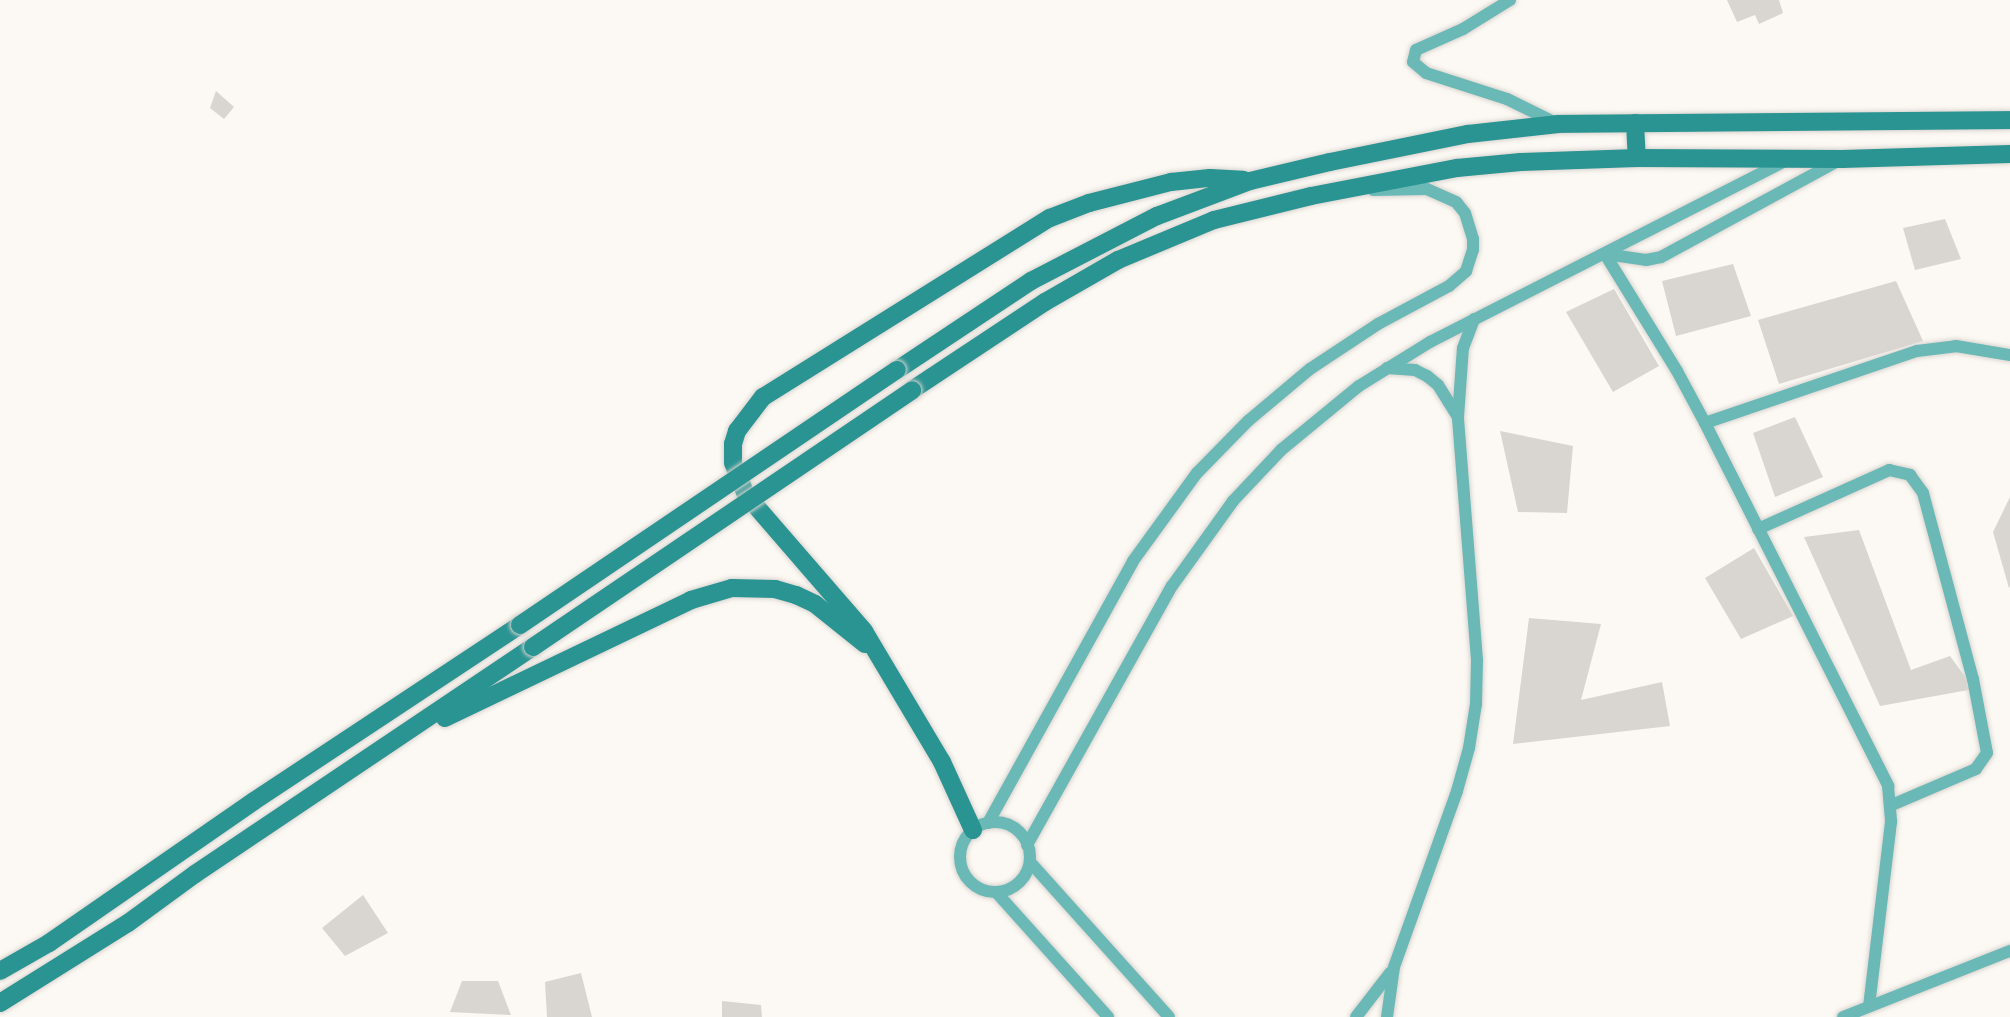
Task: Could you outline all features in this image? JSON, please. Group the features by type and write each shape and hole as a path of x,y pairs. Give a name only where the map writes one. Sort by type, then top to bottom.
{"main road":[{"path":"0,971 49,943 254,801 520,625 993,305 1093,246 1179,206 1250,181 1468,134 1558,124 2010,120"},
{"path":"1635,123 1637,158"},
{"path":"0,1003 128,923 385,746 1045,302 1149,246 1227,217 1352,188 1457,168 1521,162 1637,158 1842,159 2010,154"},
{"path":"980,827 879,654 848,610 746,495 738,479 733,444 740,424 752,407 786,382 1050,218 1089,203 1171,182 1210,178 1250,181"},
{"path":"385,746 691,600 732,588 775,589 796,595 815,604 879,654"}],"street":[{"path":"1510,0 1463,29 1416,50 1413,62 1426,73 1507,99 1558,124"},
{"path":"1027,845 1172,586 1211,528 1256,475 1289,443 1332,406 1387,368 1475,319 1793,157"},
{"path":"1605,254 1646,260 1661,257 1842,159"},
{"path":"1108,1017 996,892 973,885 960,863 964,840 980,827 1133,561 1196,473 1248,421 1310,369 1378,324 1449,286 1466,271 1473,250 1473,239 1465,213 1456,202 1427,189 1352,188"},
{"path":"1605,254 1677,371 1888,786 1892,805 1869,1006"},
{"path":"1387,1017 1394,967 1457,791 1469,748 1476,704 1477,660 1458,417 1463,348 1475,319"},
{"path":"1704,423 1917,351 1956,346 2010,355"},
{"path":"1387,368 1415,370 1427,376 1438,385 1458,417"},
{"path":"1758,529 1889,470 1910,475 1923,493 1973,679 1987,753 1976,769 1892,805"},
{"path":"980,827 1012,827 1027,845 1030,862 1027,871 1015,886 996,892"},
{"path":"1030,862 1169,1017"},
{"path":"1843,1017 2010,951"},
{"path":"1356,1017 1394,967"}],"building":[{"path":"1727,0 1779,0 1783,13 1759,24 1755,15 1737,22"},
{"path":"216,91 234,107 224,119 210,108"},
{"path":"1945,219 1961,259 1915,270 1903,228"},
{"path":"1733,264 1751,316 1676,336 1662,281"},
{"path":"1896,281 1923,341 1779,384 1758,320"},
{"path":"1614,289 1659,366 1613,392 1566,312"},
{"path":"1795,417 1823,477 1775,497 1753,433"},
{"path":"1500,431 1573,446 1567,513 1518,512"},
{"path":"2010,497 2010,587 2009,588 1993,532"},
{"path":"1859,530 1911,670 1950,656 1974,689 1880,706 1804,537"},
{"path":"1754,548 1793,616 1741,639 1705,578"},
{"path":"1529,618 1601,624 1581,700 1662,682 1670,726 1513,744"},
{"path":"363,895 388,933 345,956 322,928"},
{"path":"581,973 592,1017 547,1017 545,982"},
{"path":"462,981 498,981 511,1015 450,1012"},
{"path":"722,1001 761,1005 762,1017 722,1017"}]}
